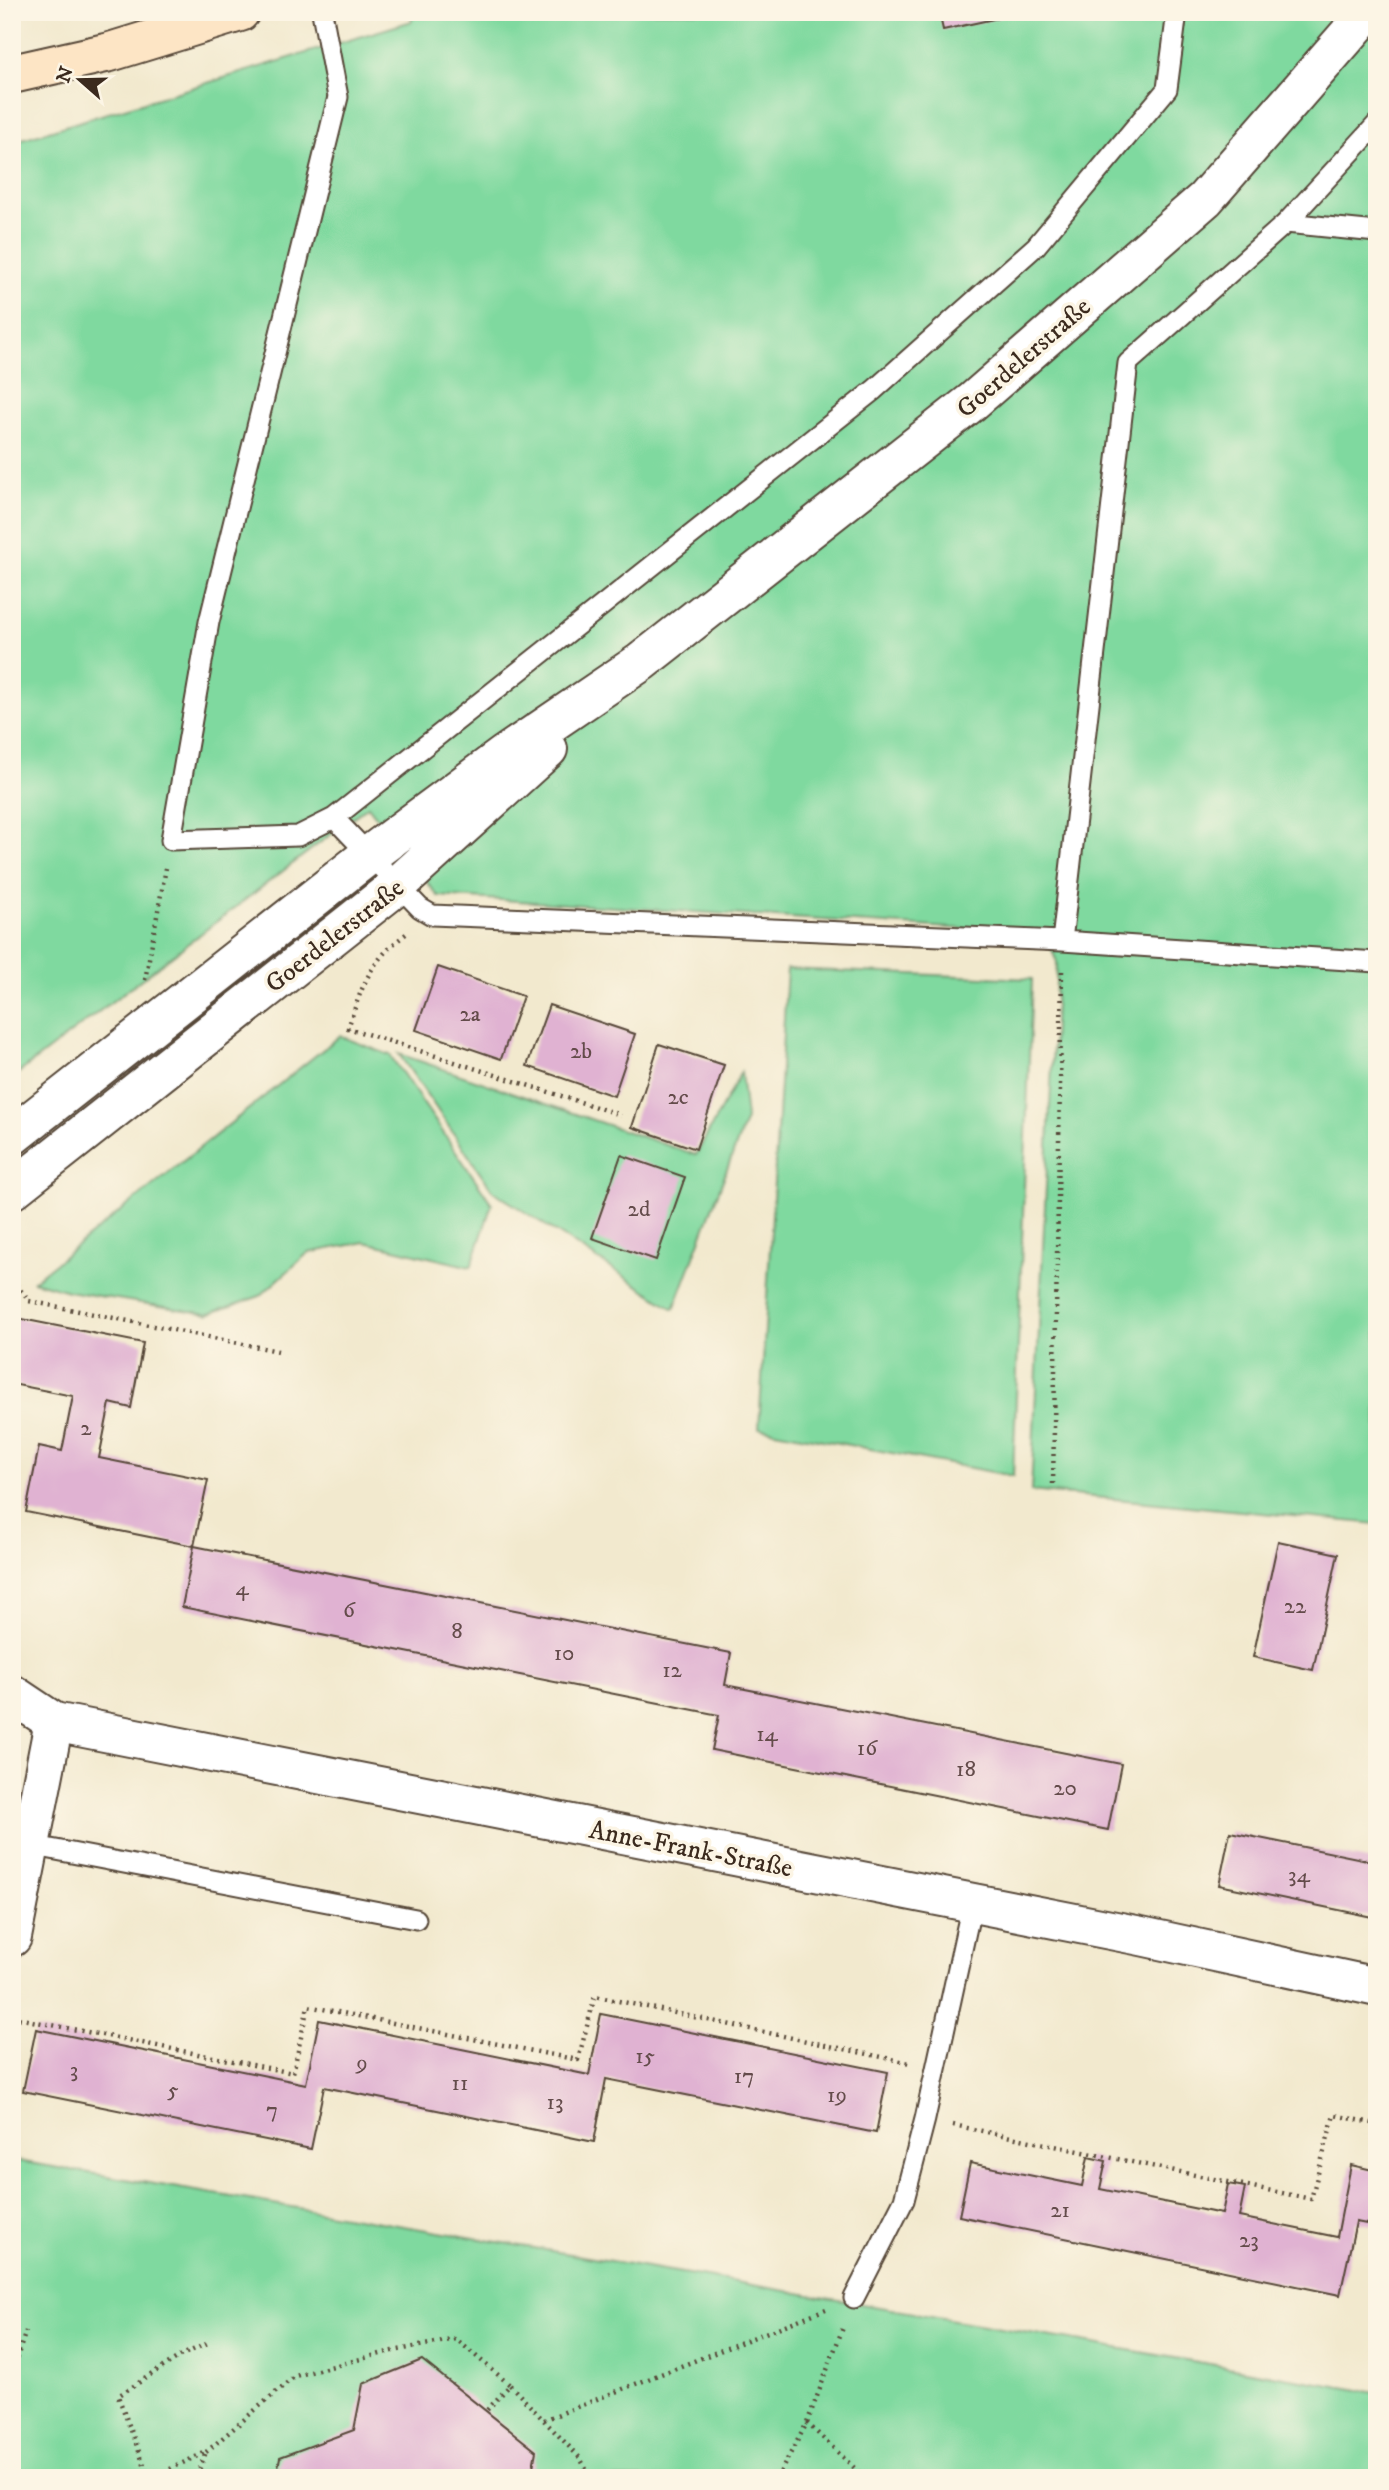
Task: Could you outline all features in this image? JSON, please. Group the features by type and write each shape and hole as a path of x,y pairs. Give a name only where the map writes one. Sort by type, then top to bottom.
{"main road":[{"path":"12,74 110,52 240,12"}],"street":[{"name":"Goerdelerstraße","path":"12,1136 369,855 504,755 641,662 972,402 1205,199 1368,12"},
{"name":"Goerdelerstraße","path":"12,1190 398,885 641,662"},
{"name":"Anne-Frank-Straße","path":"12,1693 54,1722 1141,1936 1377,1987"},
{"path":"12,1937 54,1722"}],"lane":[{"path":"322,12 338,97 209,622 171,840 298,836 334,818 874,390 1036,246 1167,89 1177,12"},
{"path":"1062,941 1128,363 1286,223 1377,124"},
{"path":"1286,223 1377,232"},
{"path":"334,818 420,908 432,915 1062,941 1377,962"},
{"path":"30,1845 416,1919"},
{"path":"854,2298 904,2200 925,2119 972,1904"}],"path":[{"path":"144,982 171,840"},
{"path":"432,915 391,945 365,978 348,1028 621,1115"},
{"path":"1053,1484 1062,941"},
{"path":"12,1279 29,1301 278,1351"},
{"path":"12,2017 293,2073 308,2006 578,2060 595,1996 934,2069"},
{"path":"925,2119 1311,2199 1334,2115 1377,2124"},
{"path":"544,2420 854,2298"},
{"path":"777,2478 807,2423 854,2298"},
{"path":"12,2372 26,2331"},
{"path":"210,2342 180,2356 118,2396 150,2478 206,2452 295,2376 388,2352 456,2339 510,2385 544,2420 580,2458 591,2478"},
{"path":"486,2411 510,2385"},
{"path":"807,2423 865,2478"},
{"path":"196,2478 206,2452"}],"green space":[{"path":"411,12 1377,12 1377,1524 1031,1491 1057,963 1046,934 438,896 368,806 12,1078 12,142 412,21"},
{"path":"787,969 1032,979 1013,1476 759,1428"},
{"path":"340,1036 390,1055 492,1204 471,1267 365,1242 308,1253 260,1296 208,1314 68,1291 33,1281"},
{"path":"399,1054 696,1155 741,1072 746,1119 674,1309 493,1191"},
{"path":"12,2160 1377,2393 1377,2478 12,2478"}],"building":[{"path":"939,12 1002,12 1003,17 943,30"},
{"path":"438,967 523,996 501,1059 416,1030"},
{"path":"549,1005 635,1034 614,1096 527,1066"},
{"path":"659,1044 724,1065 696,1149 632,1127"},
{"path":"621,1155 685,1177 656,1260 592,1238"},
{"path":"12,1317 143,1343 131,1408 110,1403 99,1458 208,1480 194,1546 26,1512 39,1446 62,1451 73,1396 12,1384"},
{"path":"1278,1541 1338,1554 1313,1670 1253,1657"},
{"path":"194,1546 731,1653 725,1685 1121,1764 1108,1830 712,1750 719,1715 182,1607"},
{"path":"1230,1832 1377,1862 1377,1918 1219,1885"},
{"path":"601,2014 888,2072 876,2133 606,2079 594,2142 324,2087 311,2149 23,2091 36,2029 306,2084 319,2020 589,2075"},
{"path":"1088,2157 1106,2161 1100,2189 1222,2214 1228,2184 1245,2187 1239,2217 1337,2237 1351,2165 1377,2171 1377,2226 1356,2222 1340,2295 959,2216 970,2163 1082,2186"},
{"path":"422,2360 536,2451 531,2478 276,2478 280,2457 354,2430 363,2384"}]}
